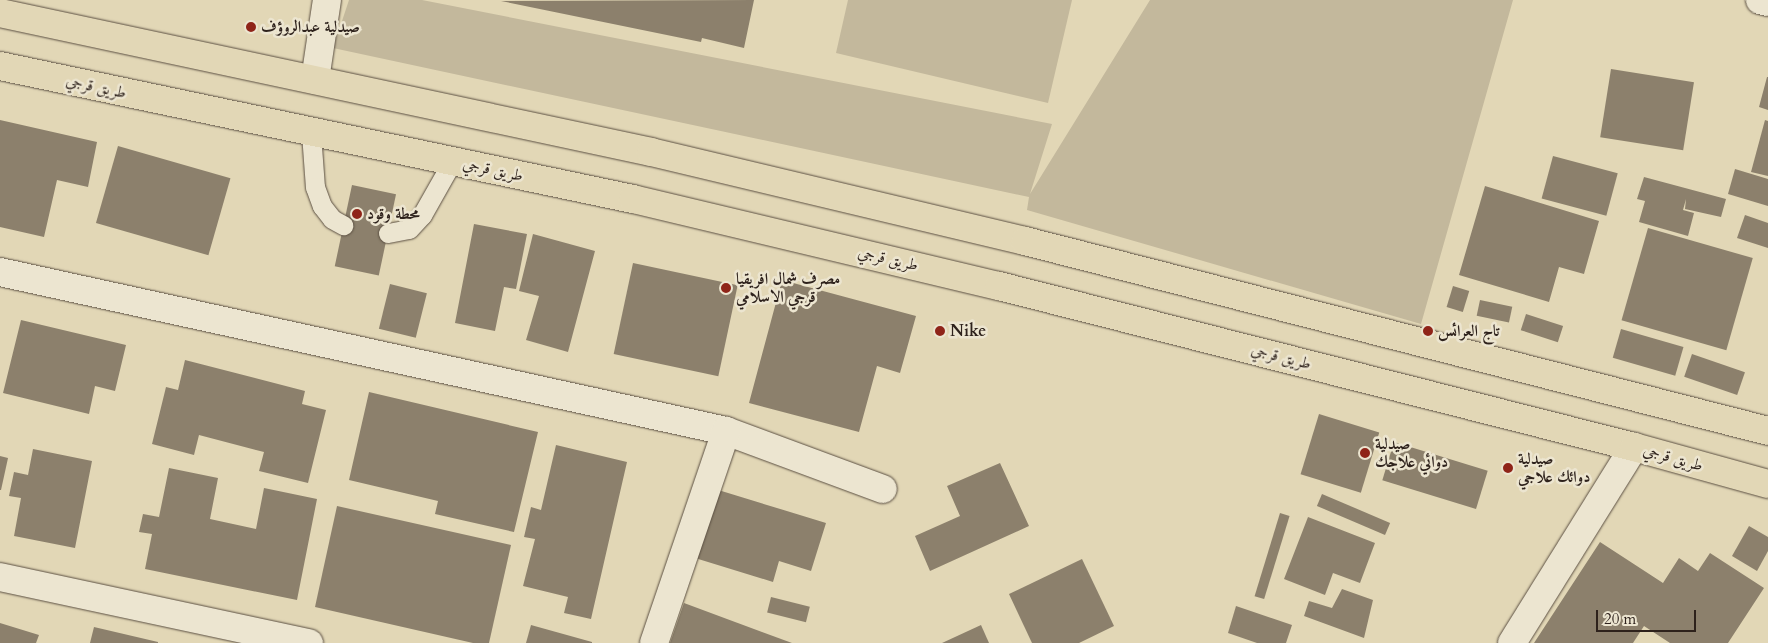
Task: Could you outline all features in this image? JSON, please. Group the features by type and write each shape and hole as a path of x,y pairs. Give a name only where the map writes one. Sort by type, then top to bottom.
{"highway":[{"path":"0,13 651,152 1025,241 1766,426"},
{"name":"طريق قرجي","path":"0,66 311,133 633,199 999,286 1634,447 1768,484"}],"street":[{"path":"315,80 327,0"},
{"path":"1760,0 1768,2"},
{"path":"0,272 726,431 883,489"},
{"path":"654,643 726,431"},
{"path":"1512,643 1634,447"},
{"path":"0,577 309,643"}],"lane":[{"path":"311,133 315,186 322,206 332,219 344,225"},
{"path":"388,234 409,228 422,215 452,162"}],"shaded area":[{"path":"349,0 422,0 1052,124 1030,194 1150,0 1513,0 1421,324 1027,210 1029,197 333,48"},
{"path":"848,0 1072,0 1048,103 836,53"}],"building":[{"path":"754,0 744,48 702,38 701,42 501,1"},
{"path":"1611,69 1694,82 1683,150 1600,137"},
{"path":"1768,77 1768,110 1759,107"},
{"path":"0,120 97,142 88,187 57,180 44,237 0,227"},
{"path":"1765,120 1768,121 1768,176 1751,172"},
{"path":"118,146 230,178 208,255 96,223"},
{"path":"1553,156 1618,173 1606,216 1542,199"},
{"path":"1735,169 1768,179 1768,206 1728,194"},
{"path":"1644,177 1726,199 1721,217 1685,209 1686,199 1683,210 1694,213 1688,236 1639,222 1645,201 1637,199"},
{"path":"352,185 396,194 379,276 335,266"},
{"path":"1485,186 1599,221 1584,274 1559,267 1549,302 1459,275"},
{"path":"1745,215 1768,223 1768,248 1737,238"},
{"path":"474,224 527,234 516,289 504,287 495,331 455,323"},
{"path":"1648,228 1753,258 1726,350 1622,320"},
{"path":"533,234 595,251 568,352 526,340 539,296 519,291"},
{"path":"633,263 738,285 718,376 614,354"},
{"path":"782,280 916,316 900,373 877,366 859,432 749,403"},
{"path":"390,284 427,293 416,338 379,329"},
{"path":"1453,286 1469,291 1463,312 1447,307"},
{"path":"1480,300 1512,307 1509,323 1477,316"},
{"path":"1526,314 1563,326 1558,342 1521,330"},
{"path":"21,320 126,345 115,391 95,386 89,414 3,393"},
{"path":"1621,329 1683,347 1675,376 1613,358"},
{"path":"1692,354 1745,372 1737,395 1684,377"},
{"path":"185,360 305,391 302,404 326,410 308,483 259,471 264,452 199,435 194,455 152,444 166,387 178,390"},
{"path":"369,392 538,432 514,532 435,514 438,501 349,480"},
{"path":"1319,414 1379,432 1361,493 1301,474"},
{"path":"1394,442 1488,471 1476,509 1382,480"},
{"path":"556,445 627,462 591,619 564,613 568,597 523,586 535,539 524,537 531,507 541,510"},
{"path":"33,449 92,461 75,548 14,536 21,498 9,496 14,472 28,475"},
{"path":"0,456 8,458 1,490 0,490"},
{"path":"1000,463 1029,526 930,571 915,536 960,516 947,486"},
{"path":"169,468 218,478 210,519 256,529 264,488 317,499 297,600 145,569 152,534 139,532 143,514 159,517"},
{"path":"715,489 826,523 811,571 779,561 773,582 695,558"},
{"path":"1322,494 1390,523 1385,535 1317,506"},
{"path":"337,506 511,545 489,643 473,643 315,607"},
{"path":"1280,513 1290,516 1264,599 1255,596"},
{"path":"1308,517 1375,543 1360,583 1333,573 1325,595 1284,579"},
{"path":"1749,526 1768,537 1768,551 1757,571 1732,556"},
{"path":"1600,542 1663,583 1679,558 1698,571 1710,553 1764,588 1728,643 1670,643 1644,626 1633,643 1534,643"},
{"path":"1082,559 1114,626 1079,643 1032,643 1009,594"},
{"path":"1342,589 1373,600 1364,638 1304,616 1309,601 1332,608"},
{"path":"771,597 810,607 806,622 767,613"},
{"path":"684,603 792,643 670,643"},
{"path":"1236,606 1292,625 1286,643 1257,643 1228,633"},
{"path":"0,623 39,635 36,643 0,643"},
{"path":"531,625 592,642 592,643 526,643"},
{"path":"981,625 989,643 942,643"},
{"path":"94,627 158,642 158,643 90,643"}],"place":[{"name":"صيدلية عبدالروؤف","path":"251,27"},
{"name":"محطة وقود","path":"357,214"},
{"name":"مصرف شمال افريقيا قرجي الاسلامي","path":"726,288"},
{"name":"Nike","path":"940,331"},
{"name":"تاج العرائس","path":"1428,331"},
{"name":"صيدلية دوائي علاجك","path":"1365,453"},
{"name":"صيدلية دوائك علاجي","path":"1508,468"}]}
